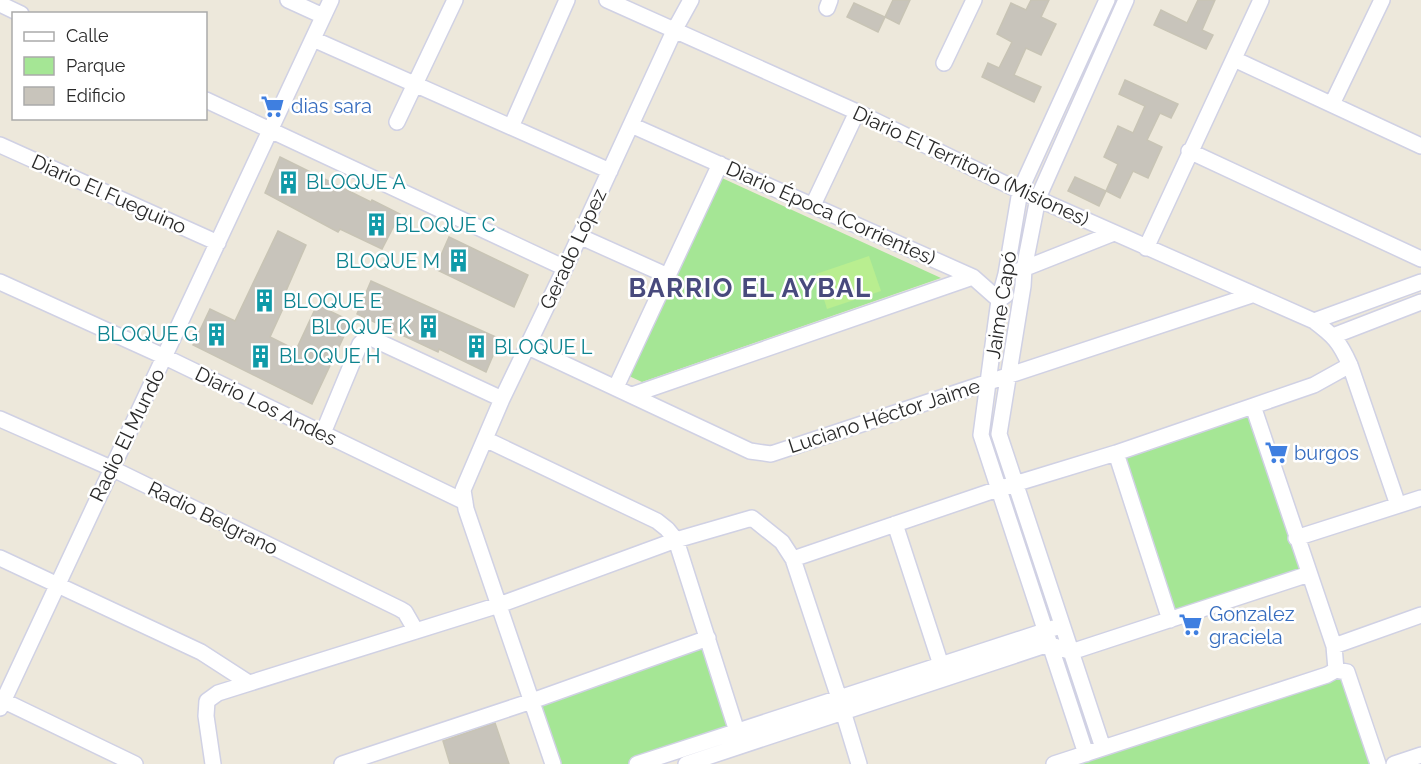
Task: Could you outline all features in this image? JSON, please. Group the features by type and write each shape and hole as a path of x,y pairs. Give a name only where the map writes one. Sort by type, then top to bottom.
{"street":[{"path":"288,0 323,16"},
{"name":"Radio El Mundo","path":"1,702 58,585 331,0"},
{"path":"397,122 455,0"},
{"path":"511,127 567,0"},
{"name":"Diario El Territorio (Misiones)","path":"607,0 857,112 1020,191 1314,321 1341,345 1350,364 1398,505"},
{"name":"Gerado López","path":"553,764 465,502 463,490 526,346 565,268 675,29 691,0"},
{"path":"944,63 974,0"},
{"name":"Jaime Capó","path":"1086,754 981,435 999,300 1006,274 1020,191 1107,0"},
{"name":"Jaime Capó","path":"1103,748 999,434 1024,269 1038,198 1126,0"},
{"path":"1146,248 1261,0"},
{"path":"1332,104 1382,0"},
{"path":"0,4 17,12"},
{"path":"313,39 610,171"},
{"path":"1234,59 1421,146"},
{"path":"207,100 565,268"},
{"path":"813,206 857,112"},
{"name":"Diario Época (Corrientes)","path":"631,125 973,277 999,300"},
{"name":"Diario El Fueguino","path":"0,145 218,243"},
{"path":"1189,152 1421,259"},
{"path":"616,387 720,164"},
{"path":"1006,274 1114,233"},
{"path":"579,236 668,276"},
{"path":"632,395 973,277"},
{"name":"Diario Los Andes","path":"0,282 165,357 465,502"},
{"path":"1314,321 1421,282"},
{"path":"999,300 1023,285"},
{"name":"Luciano Héctor Jaime","path":"526,346 750,451 771,454 1252,295"},
{"path":"1333,336 1421,302"},
{"path":"323,433 360,344 365,339 373,339 502,399"},
{"path":"793,559 1314,385 1350,364"},
{"path":"1253,406 1334,646 1336,670"},
{"name":"Radio Belgrano","path":"0,419 111,468 400,609 405,612 416,631"},
{"path":"485,439 657,521 667,528 676,540 739,739"},
{"path":"1116,453 1170,620"},
{"path":"1296,538 1421,498"},
{"path":"213,764 206,716 207,701 218,693 499,605 676,540 752,518 782,542 793,559 859,764"},
{"path":"895,524 941,665"},
{"path":"0,558 201,652 249,683"},
{"path":"841,705 941,665 1047,638 1071,652 1309,574"},
{"path":"1334,646 1421,615"},
{"path":"637,764 739,739 1047,638 1063,626"},
{"path":"342,764 532,701 708,638"},
{"path":"1054,764 1327,675 1336,670 1347,672 1378,764"},
{"path":"1,702 135,764"},
{"path":"686,764 739,739"},
{"path":"1394,764 1421,755"}],"green space":[{"path":"722,178 941,278 642,382 629,376"},
{"path":"869,256 881,291 827,309 816,274"},
{"path":"1251,407 1308,574 1171,620 1116,453"},
{"path":"708,638 737,731 636,764 554,764 530,696"},
{"path":"1347,673 1378,764 1057,764"}],"building":[{"path":"893,0 910,0 899,24 885,17"},
{"path":"1031,0 1049,0 1041,17 1056,24 1041,55 1026,48 1014,75 1041,87 1034,102 982,77 988,63 999,68 1012,42 997,34 1011,3 1026,10"},
{"path":"1198,0 1215,0 1202,30 1213,35 1206,49 1154,25 1161,10 1187,23"},
{"path":"854,3 885,17 878,32 847,17"},
{"path":"1125,80 1178,104 1171,118 1160,113 1147,140 1162,147 1148,178 1133,171 1120,198 1106,191 1118,164 1104,157 1118,126 1133,133 1145,106 1119,94"},
{"path":"280,157 400,214 382,249 340,229 338,232 265,193"},
{"path":"1075,177 1106,191 1099,206 1068,191"},
{"path":"278,231 306,245 286,291 290,293 270,337 296,350 317,305 351,321 312,404 193,345 210,309 235,321"},
{"path":"449,237 528,275 514,307 435,269"},
{"path":"371,281 500,339 486,372 357,314"},
{"path":"495,723 509,764 450,764 443,741"}],"place":[{"name":"dias sara","path":"273,106"},
{"name":"BLOQUE A","path":"288,182"},
{"name":"BLOQUE C","path":"377,225"},
{"name":"BLOQUE M","path":"458,261"},
{"name":"BLOQUE E","path":"265,301"},
{"name":"BLOQUE K","path":"429,327"},
{"name":"BLOQUE G","path":"216,334"},
{"name":"BLOQUE L","path":"476,347"},
{"name":"BLOQUE H","path":"261,356"},
{"name":"burgos","path":"1276,453"},
{"name":"Gonzalez graciela","path":"1191,625"}],"district":[{"name":"BARRIO EL AYBAL","path":"750,288"}]}
